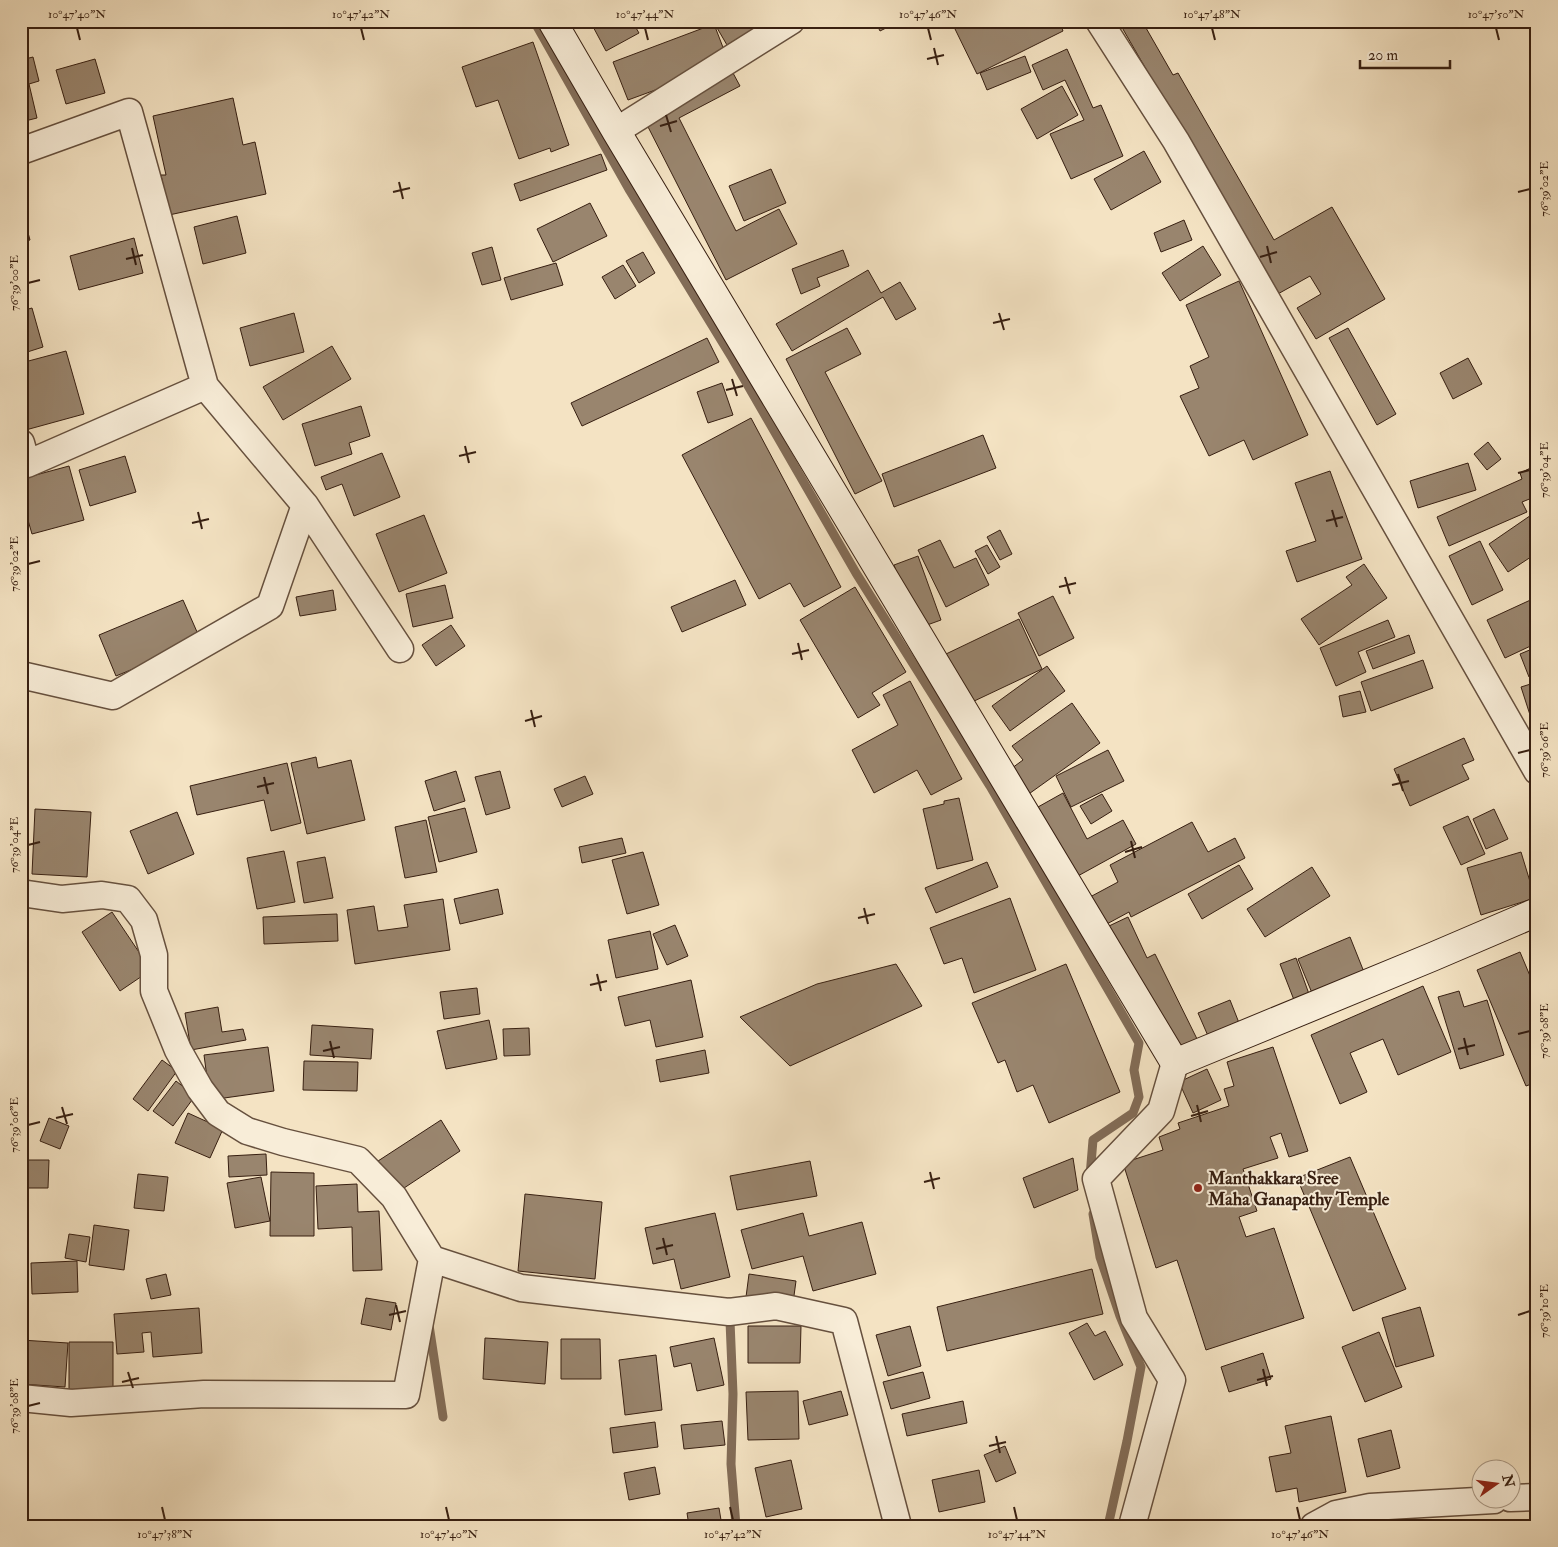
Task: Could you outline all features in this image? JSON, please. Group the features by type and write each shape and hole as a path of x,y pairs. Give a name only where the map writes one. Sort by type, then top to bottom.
{"street":[{"path":"552,21 616,131 1175,1063 1161,1111 1096,1179 1134,1318 1172,1380 1132,1526"},
{"path":"616,131 791,21"},
{"path":"1099,21 1176,141 1537,771"},
{"path":"21,151 129,112 205,386 305,505 400,649"},
{"path":"21,444 27,464 205,386"},
{"path":"21,675 113,696 270,606 305,505"},
{"path":"21,893 62,899 102,895 128,899 144,920 154,955 154,991 178,1050 200,1089 218,1113 247,1131 283,1142 358,1160 394,1197 432,1259 521,1288 729,1312 776,1306 844,1321 898,1526"},
{"path":"1175,1063 1537,912"},
{"path":"21,1398 71,1403 204,1394 406,1394 432,1259"},
{"path":"1520,1498 1537,1497"},
{"path":"1314,1526 1336,1514 1370,1507 1470,1501"}],"building":[{"path":"590,21 632,21 639,33 606,51"},
{"path":"713,21 767,21 727,45"},
{"path":"875,21 900,21 880,31"},
{"path":"971,21 1059,21 1063,31 977,74 955,29"},
{"path":"1112,21 1142,21 1173,75 1178,73 1274,240 1332,207 1385,299 1316,339 1297,308 1321,294 1310,276 1276,295 1120,24 1115,26"},
{"path":"714,24 729,63 628,100 613,62"},
{"path":"533,42 569,145 551,152 550,148 519,159 498,100 476,107 462,67"},
{"path":"1067,49 1093,108 1101,105 1123,156 1071,179 1050,134 1084,120 1065,80 1043,90 1032,65"},
{"path":"1025,56 1031,72 987,90 980,73"},
{"path":"33,57 39,81 29,84 37,118 21,122 21,60"},
{"path":"95,59 105,93 66,104 56,70"},
{"path":"733,73 740,86 679,118 736,231 779,209 797,244 726,280 644,119"},
{"path":"1062,86 1078,115 1037,139 1021,109"},
{"path":"233,98 243,145 255,142 266,194 169,215 161,175 166,175 153,116"},
{"path":"1144,151 1161,182 1111,210 1094,179"},
{"path":"601,154 607,170 520,201 514,184"},
{"path":"771,169 786,203 744,221 729,186"},
{"path":"590,203 607,236 553,262 537,229"},
{"path":"21,207 30,240 21,242"},
{"path":"237,216 246,253 203,264 194,227"},
{"path":"1184,220 1192,240 1161,252 1154,233"},
{"path":"134,238 143,273 79,290 70,256"},
{"path":"1203,246 1221,275 1180,301 1162,273"},
{"path":"492,247 501,280 482,285 472,253"},
{"path":"843,250 849,266 817,278 820,286 801,294 792,269"},
{"path":"643,252 655,273 639,283 626,261"},
{"path":"556,263 563,285 511,300 504,278"},
{"path":"623,265 636,286 615,299 602,277"},
{"path":"868,270 881,293 900,282 916,309 896,320 883,297 792,351 776,324"},
{"path":"1239,281 1308,435 1253,460 1244,440 1209,456 1180,396 1199,388 1190,366 1209,357 1186,305"},
{"path":"32,308 43,347 21,354 21,311"},
{"path":"294,313 304,352 250,366 240,328"},
{"path":"847,328 861,354 825,372 882,481 855,494 786,359"},
{"path":"1348,328 1396,414 1377,425 1329,338"},
{"path":"707,338 719,362 582,426 571,403"},
{"path":"332,346 351,379 283,420 263,387"},
{"path":"66,351 84,414 22,431 21,363"},
{"path":"1468,358 1482,384 1453,399 1440,373"},
{"path":"722,383 733,415 708,423 697,392"},
{"path":"361,406 370,436 349,443 352,454 315,466 302,424"},
{"path":"751,418 841,587 804,607 790,583 759,599 682,455"},
{"path":"983,435 996,468 894,507 882,474"},
{"path":"1488,442 1501,459 1487,470 1474,454"},
{"path":"382,453 400,497 354,516 342,484 326,490 321,477"},
{"path":"125,456 136,492 90,506 79,470"},
{"path":"1468,463 1476,490 1418,508 1410,481"},
{"path":"1537,465 1537,496 1522,502 1527,512 1449,546 1437,517 1522,479 1520,473"},
{"path":"69,466 84,520 32,534 21,496 21,479"},
{"path":"1330,471 1362,559 1297,582 1286,551 1316,541 1295,483"},
{"path":"1537,511 1537,553 1508,572 1489,544"},
{"path":"424,515 447,573 399,592 376,534"},
{"path":"1000,530 1012,554 1000,560 987,537"},
{"path":"940,540 954,568 976,558 989,585 946,607 918,550"},
{"path":"1480,541 1503,590 1472,605 1449,556"},
{"path":"987,545 1000,567 988,574 975,551"},
{"path":"918,556 941,620 916,629 894,565"},
{"path":"1364,564 1387,598 1319,645 1301,619 1352,585 1346,577"},
{"path":"735,580 746,605 682,632 671,607"},
{"path":"445,585 453,618 413,627 406,594"},
{"path":"855,587 906,672 872,693 880,705 858,718 800,620"},
{"path":"333,590 336,610 300,616 296,597"},
{"path":"1053,596 1074,638 1039,656 1018,613"},
{"path":"1537,597 1537,643 1505,658 1487,620"},
{"path":"183,600 201,641 116,676 99,635"},
{"path":"1019,619 1042,669 970,703 946,654"},
{"path":"1388,620 1395,637 1358,652 1366,672 1336,686 1320,648"},
{"path":"451,625 465,646 436,666 422,645"},
{"path":"1409,635 1415,653 1373,669 1366,651"},
{"path":"1537,647 1537,674 1529,677 1520,654"},
{"path":"1423,660 1433,688 1371,711 1361,682"},
{"path":"1047,666 1065,691 1010,731 992,706"},
{"path":"910,681 962,779 931,795 917,770 874,793 852,750 898,725 883,695"},
{"path":"1537,682 1537,716 1531,718 1521,687"},
{"path":"1360,691 1366,712 1343,717 1339,696"},
{"path":"1072,703 1100,743 1026,796 1008,771 1023,760 1012,746"},
{"path":"1464,738 1474,760 1462,765 1469,779 1410,806 1394,769"},
{"path":"1108,750 1124,781 1071,807 1056,776"},
{"path":"316,757 318,768 351,760 365,820 307,834 291,763"},
{"path":"287,763 301,823 271,831 264,800 197,815 190,786"},
{"path":"456,771 465,801 434,811 425,781"},
{"path":"500,771 510,808 486,815 475,777"},
{"path":"585,776 593,794 562,807 554,789"},
{"path":"1063,793 1087,839 1123,820 1136,844 1076,877 1038,807"},
{"path":"1102,794 1112,811 1091,824 1080,806"},
{"path":"21,796 27,818 21,819"},
{"path":"959,798 973,860 937,869 923,809 944,804 944,801"},
{"path":"465,808 477,852 439,862 428,817"},
{"path":"35,809 91,812 87,877 32,874"},
{"path":"1494,809 1508,839 1486,849 1473,819"},
{"path":"177,812 194,854 148,874 130,831"},
{"path":"1468,816 1485,854 1461,865 1443,827"},
{"path":"426,820 437,872 405,878 395,827"},
{"path":"1192,822 1208,852 1235,838 1245,858 1131,917 1129,912 1105,925 1090,897 1118,882 1110,865"},
{"path":"622,838 626,853 582,863 579,847"},
{"path":"284,851 295,902 257,909 247,858"},
{"path":"643,852 659,905 627,914 612,860"},
{"path":"1521,852 1535,898 1481,915 1467,868"},
{"path":"325,857 333,898 304,903 297,862"},
{"path":"987,862 998,887 936,913 925,888"},
{"path":"1239,865 1253,889 1202,919 1188,894"},
{"path":"1312,867 1330,896 1265,937 1247,909"},
{"path":"498,889 503,914 460,924 454,899"},
{"path":"1010,898 1036,970 974,993 962,958 944,964 930,928"},
{"path":"443,899 450,950 355,964 347,910 374,906 378,931 408,927 404,905"},
{"path":"112,912 151,970 120,991 82,932"},
{"path":"337,914 338,941 264,944 263,917"},
{"path":"1128,917 1147,958 1155,954 1201,1047 1174,1061 1109,926"},
{"path":"675,925 688,956 667,965 653,934"},
{"path":"650,931 658,969 616,978 608,940"},
{"path":"1350,937 1364,972 1312,993 1298,959"},
{"path":"1520,952 1533,983 1537,982 1537,1082 1526,1086 1477,970"},
{"path":"1296,958 1309,994 1294,1000 1280,964"},
{"path":"896,964 922,1006 790,1066 740,1017 817,984"},
{"path":"1066,964 1120,1092 1049,1123 1033,1085 1017,1092 1005,1060 998,1063 972,1003"},
{"path":"691,980 703,1037 656,1047 650,1020 625,1026 618,997"},
{"path":"1423,986 1451,1052 1398,1075 1383,1039 1350,1053 1367,1092 1340,1104 1311,1035"},
{"path":"477,988 480,1014 444,1019 440,992"},
{"path":"1459,991 1464,1007 1487,1000 1504,1055 1460,1069 1438,997"},
{"path":"1230,1000 1243,1033 1212,1045 1198,1013"},
{"path":"218,1007 222,1032 243,1029 246,1040 191,1050 185,1013"},
{"path":"489,1020 497,1059 446,1069 437,1031"},
{"path":"312,1025 373,1029 371,1059 310,1055"},
{"path":"529,1028 530,1055 504,1056 503,1029"},
{"path":"268,1047 274,1091 210,1100 204,1055"},
{"path":"1273,1047 1308,1151 1289,1157 1281,1133 1270,1137 1278,1158 1243,1169 1257,1211 1239,1217 1246,1237 1274,1228 1304,1318 1206,1350 1177,1260 1156,1268 1123,1163 1163,1150 1159,1137 1180,1129 1178,1123 1229,1106 1224,1089 1234,1086 1227,1062"},
{"path":"705,1050 709,1073 660,1082 656,1060"},
{"path":"162,1060 177,1071 148,1111 133,1099"},
{"path":"304,1061 358,1062 357,1091 303,1090"},
{"path":"1207,1069 1221,1100 1193,1113 1179,1082"},
{"path":"176,1081 195,1096 173,1126 153,1111"},
{"path":"188,1113 223,1129 210,1158 175,1143"},
{"path":"49,1118 69,1126 60,1149 40,1141"},
{"path":"441,1120 460,1151 398,1192 378,1161"},
{"path":"266,1154 267,1175 229,1177 228,1156"},
{"path":"1350,1157 1406,1289 1353,1311 1297,1178"},
{"path":"1073,1158 1078,1190 1034,1208 1023,1178"},
{"path":"21,1160 49,1160 48,1188 21,1188"},
{"path":"810,1161 817,1196 737,1210 730,1176"},
{"path":"271,1172 314,1173 314,1236 270,1236"},
{"path":"138,1174 168,1177 164,1211 134,1208"},
{"path":"261,1177 270,1221 235,1228 227,1183"},
{"path":"357,1184 358,1212 379,1211 382,1270 353,1271 352,1227 318,1229 316,1186"},
{"path":"525,1194 602,1202 595,1279 518,1271"},
{"path":"715,1213 730,1277 681,1289 674,1259 653,1264 645,1228"},
{"path":"803,1213 809,1236 862,1222 876,1274 813,1291 803,1256 752,1269 741,1230"},
{"path":"94,1225 129,1230 124,1270 89,1265"},
{"path":"69,1234 90,1237 86,1262 65,1258"},
{"path":"77,1261 78,1292 32,1294 31,1263"},
{"path":"1092,1269 1103,1314 947,1351 937,1307"},
{"path":"166,1274 171,1295 151,1299 146,1279"},
{"path":"749,1274 796,1281 793,1303 746,1297"},
{"path":"366,1298 396,1303 391,1330 361,1324"},
{"path":"1420,1307 1434,1356 1396,1367 1382,1318"},
{"path":"199,1308 202,1353 153,1357 151,1332 142,1333 144,1352 117,1354 114,1314"},
{"path":"1087,1323 1095,1336 1105,1331 1123,1365 1094,1380 1069,1333"},
{"path":"748,1326 801,1326 800,1363 748,1363"},
{"path":"910,1326 921,1366 888,1376 876,1335"},
{"path":"1379,1332 1402,1387 1365,1402 1342,1347"},
{"path":"485,1338 548,1342 545,1384 483,1379"},
{"path":"714,1338 724,1385 697,1391 691,1363 674,1367 670,1347"},
{"path":"561,1339 600,1339 601,1379 561,1379"},
{"path":"21,1340 68,1343 65,1387 21,1384"},
{"path":"69,1342 113,1342 113,1393 69,1393"},
{"path":"1263,1353 1271,1379 1229,1392 1221,1367"},
{"path":"656,1355 662,1410 625,1415 619,1360"},
{"path":"923,1372 930,1398 891,1409 883,1382"},
{"path":"798,1391 799,1439 748,1440 746,1392"},
{"path":"841,1391 848,1415 809,1425 803,1401"},
{"path":"963,1401 967,1423 907,1436 902,1414"},
{"path":"1331,1416 1346,1492 1299,1502 1297,1488 1276,1492 1269,1457 1291,1453 1285,1426"},
{"path":"722,1421 725,1445 684,1449 681,1425"},
{"path":"655,1422 658,1447 613,1453 610,1428"},
{"path":"1391,1430 1400,1468 1367,1477 1358,1439"},
{"path":"1005,1446 1016,1473 996,1482 984,1455"},
{"path":"791,1460 802,1509 766,1517 755,1468"},
{"path":"655,1467 660,1494 629,1500 624,1473"},
{"path":"979,1470 985,1502 939,1512 932,1480"},
{"path":"719,1508 722,1526 689,1526 687,1513"}],"waterway":[{"path":"534,21 630,191 732,358 856,573 990,786 1139,1043 1134,1070 1139,1097 1133,1113 1093,1140 1090,1176"},
{"path":"1093,1214 1100,1257 1120,1316 1141,1367 1108,1526"},
{"path":"723,1320 730,1321 733,1394 731,1464 736,1526"},
{"path":"429,1325 443,1417"}],"place":[{"name":"Manthakkara Sree Maha Ganapathy Temple","path":"1198,1188"}]}
